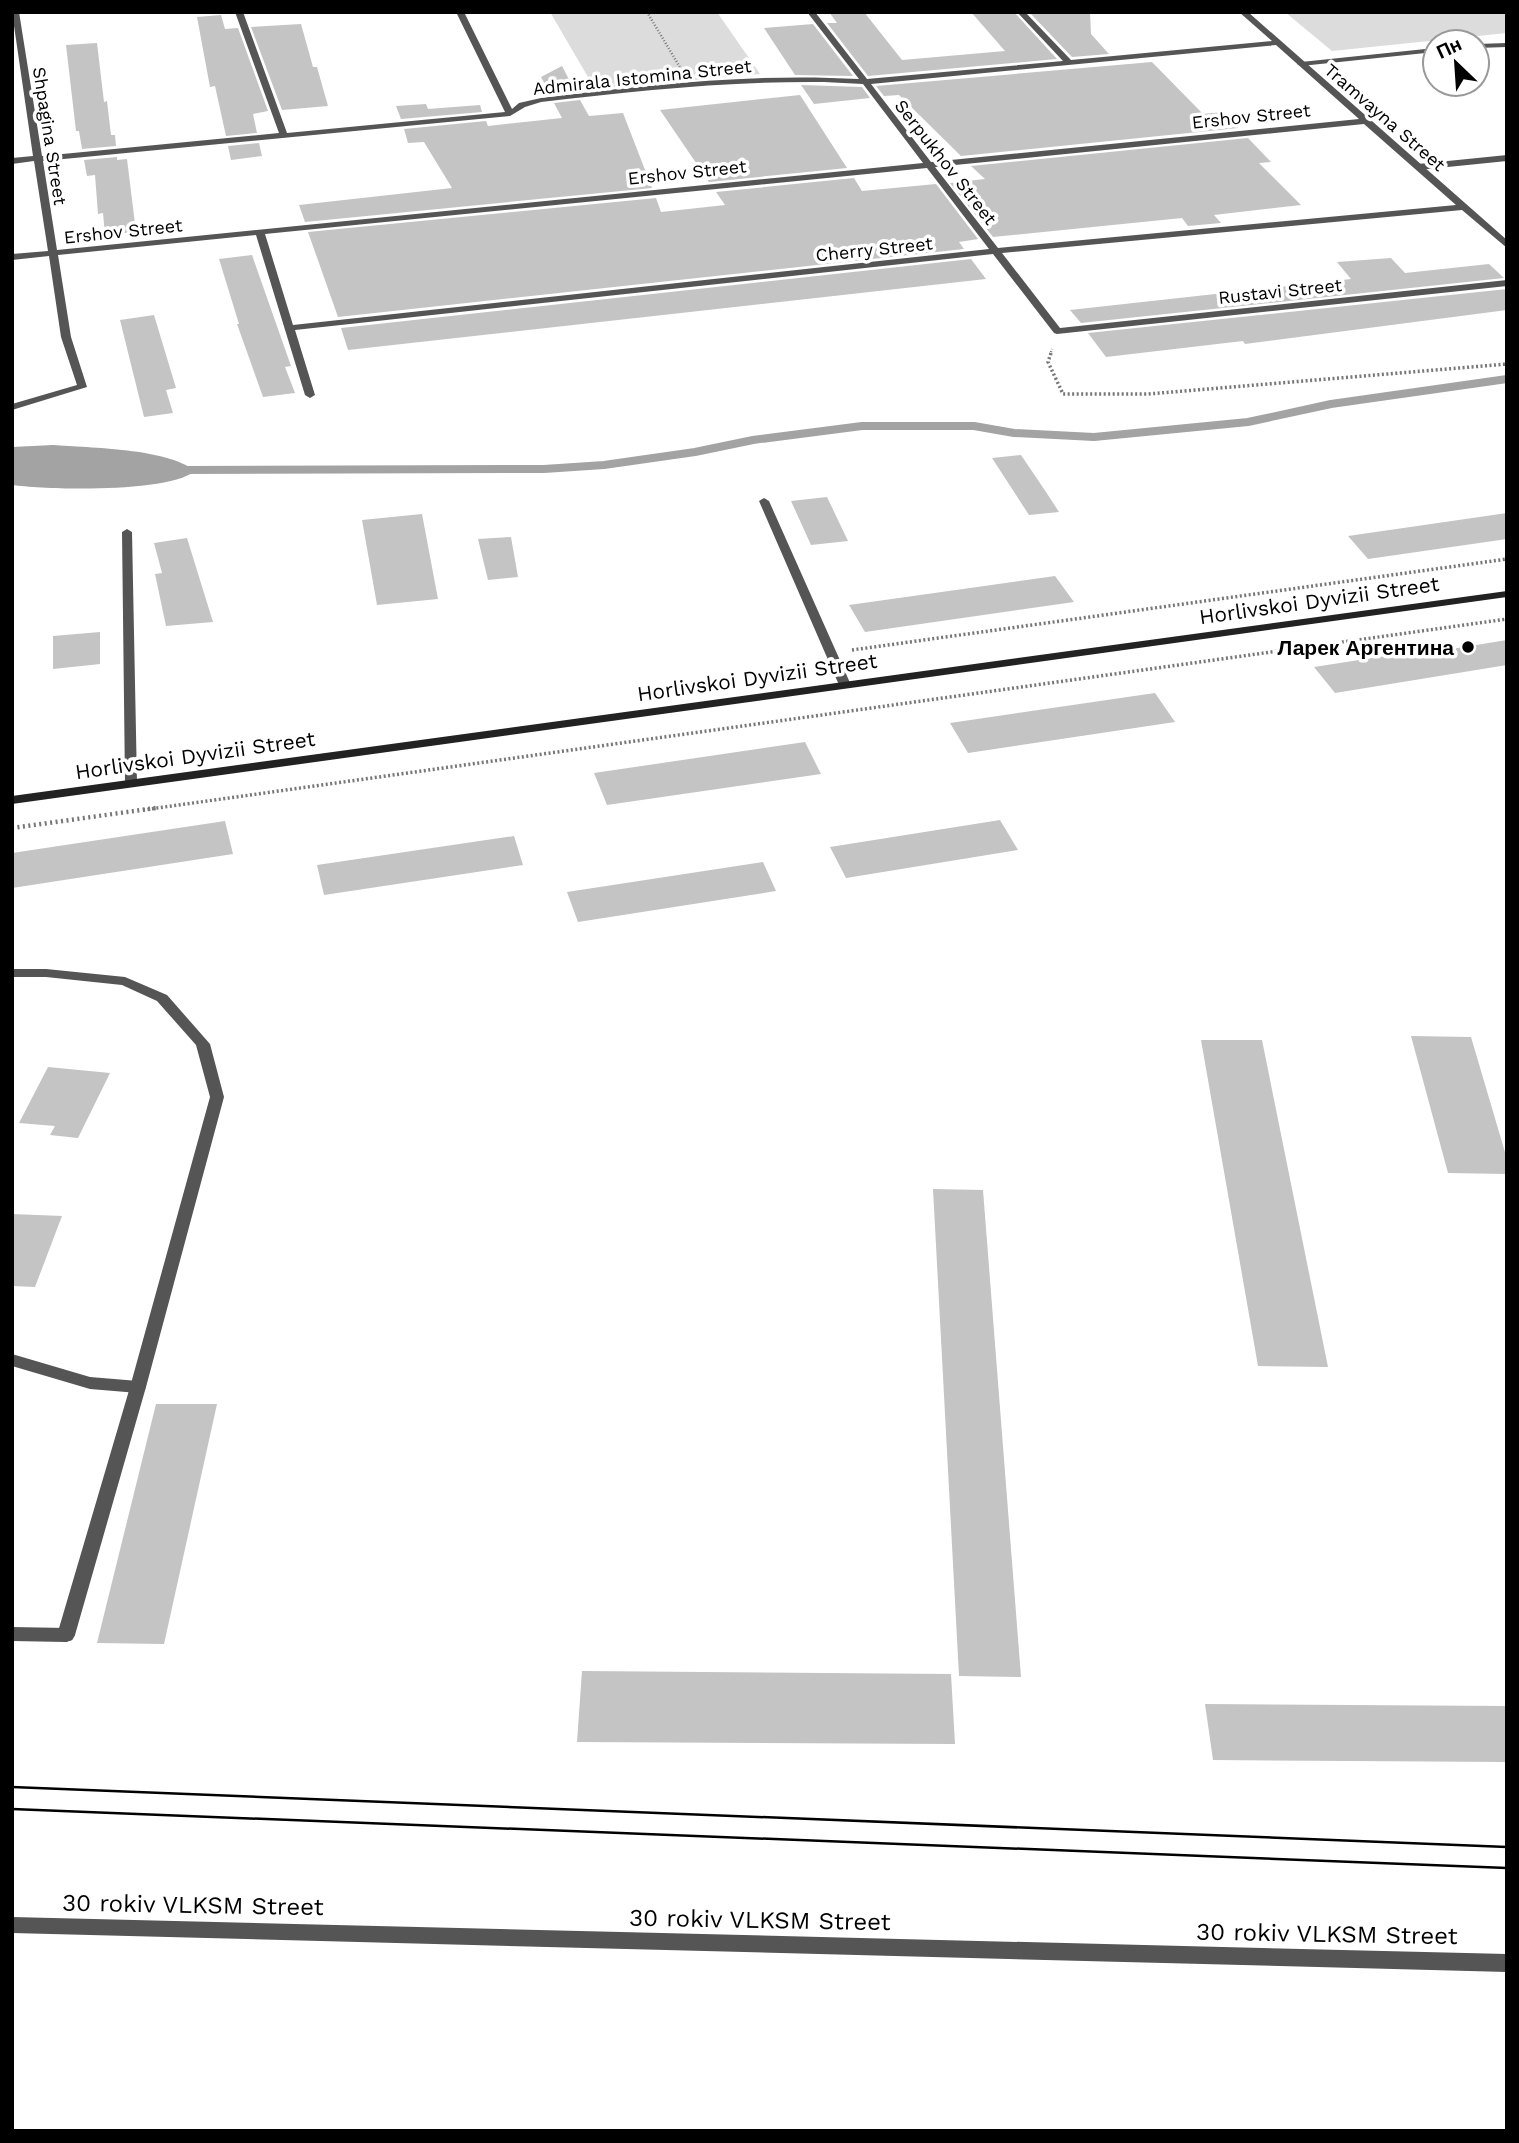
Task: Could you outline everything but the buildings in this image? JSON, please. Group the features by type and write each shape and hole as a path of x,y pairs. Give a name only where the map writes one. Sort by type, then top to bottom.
{"main road":[{"name":"Horlivskoi Dyvizii Street","path":"12,800 1507,594"}],"street":[{"name":"Shpagina Street","path":"12,408 82,387 66,337 15,12"},
{"path":"239,12 284,136"},
{"path":"460,12 510,114"},
{"name":"Serpukhov Street","path":"811,12 1057,331"},
{"path":"1021,12 1068,62"},
{"name":"Tramvayna Street","path":"1243,12 1507,246"},
{"name":"Admirala Istomina Street","path":"12,162 510,114 522,105 541,100 691,85 808,78 864,82 1278,43"},
{"path":"1301,64 1421,51"},
{"name":"Ershov Street","path":"12,257 1364,121"},
{"path":"1418,167 1507,158"},
{"name":"Cherry Street","path":"289,328 994,251 1463,207"},
{"path":"260,232 310,395"},
{"name":"Rustavi Street","path":"1057,331 1507,283"},
{"path":"764,500 845,685"},
{"path":"127,532 130,568 128,736 131,783"},
{"path":"12,973 46,973 125,981 162,998 203,1044 217,1097 138,1387 66,1635 12,1634"},
{"path":"12,1360 90,1384 138,1387"},
{"name":"30 rokiv VLKSM Street","path":"12,1925 1507,1963"}],"path":[{"path":"648,12 691,85"},
{"path":"1057,331 1048,362 1063,394 1149,394 1507,363"},
{"path":"831,653 1507,559"},
{"path":"12,828 1507,619"}],"shaded area":[{"path":"550,12 717,12 760,74 595,89"},
{"path":"1285,12 1507,12 1507,33 1491,35 1491,28 1421,28 1421,42 1332,51"},
{"path":"53,445 148,453 182,463 195,471 181,478 135,486 79,489 12,485 12,447"}],"waterway":[{"path":"182,470 544,469 604,465 695,452 753,440 862,426 974,426 1014,433 1094,437 1248,422 1331,404 1507,379"}],"tram line":[{"path":"12,1787 1507,1847"},
{"path":"12,1809 1507,1868"}],"place":[{"name":"Ларек Аргентина","path":"1468,647"}]}
